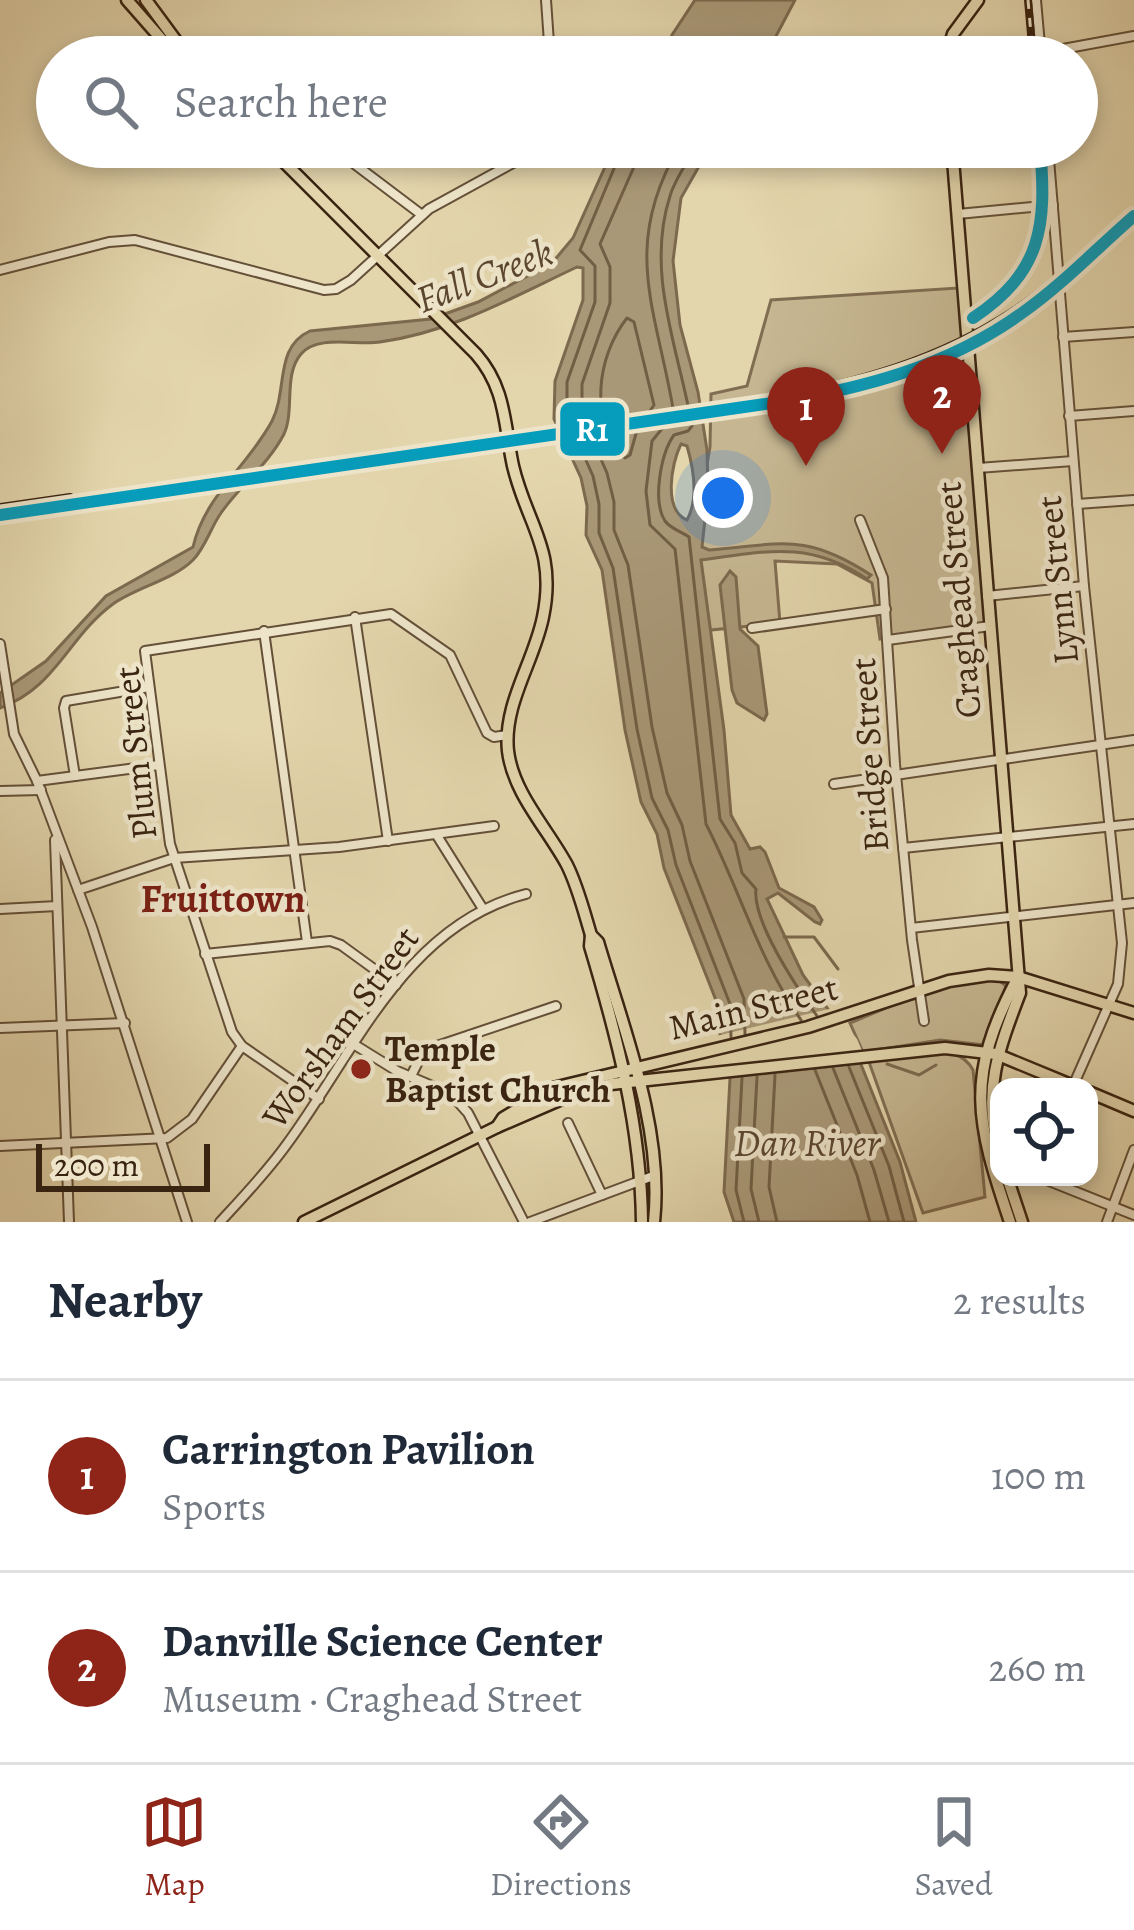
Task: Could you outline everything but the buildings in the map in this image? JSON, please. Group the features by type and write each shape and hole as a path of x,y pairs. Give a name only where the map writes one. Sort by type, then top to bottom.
{"main road":[{"path":"127,0 159,36"},
{"path":"146,0 173,36"},
{"path":"956,36 978,0"},
{"path":"289,168 484,363 500,392 514,467 545,561 542,619 507,735 518,784 571,874 591,935 598,942 630,1075 654,1222"},
{"name":"Craghead Street","path":"954,168 1020,993 991,1053"},
{"path":"1018,976 1134,1012"},
{"name":"Main Street","path":"630,1075 655,1061 860,1012 919,989 969,977 1018,976"},
{"name":"Main Street","path":"630,1075 663,1078 945,1048 991,1053"},
{"path":"991,1053 1054,1078"},
{"path":"990,1078 991,1053"},
{"path":"990,1144 980,1112 991,1053"},
{"path":"304,1222 497,1127 630,1075"},
{"path":"1098,1096 1134,1111"},
{"path":"642,1222 647,1179"},
{"path":"1001,1186 1010,1222"},
{"path":"1010,1186 1022,1222"}],"street":[{"path":"546,0 549,36"},
{"path":"1036,0 1039,36"},
{"path":"1098,43 1134,36"},
{"path":"360,168 422,215"},
{"path":"0,270 109,242 135,241 330,290 351,280 422,215 507,168"},
{"name":"Lynn Street","path":"1050,168 1084,586 1112,826 1121,969 1077,1078"},
{"path":"958,214 1053,205"},
{"path":"1063,337 1134,332"},
{"path":"1070,416 1134,411"},
{"path":"976,468 1073,461"},
{"path":"1077,503 1134,500"},
{"name":"Bridge Street","path":"860,520 881,569 910,928 924,1021"},
{"path":"987,596 1084,586"},
{"path":"752,628 886,609"},
{"path":"307,942 264,631 382,614 399,617 450,655 487,733 507,735"},
{"path":"355,617 388,841"},
{"path":"888,640 990,626"},
{"name":"Plum Street","path":"242,1046 232,1032 174,858 145,651 264,631"},
{"path":"0,644 17,742 78,890 187,1222"},
{"path":"75,776 64,704 69,698 149,687"},
{"path":"834,784 1134,740"},
{"path":"0,791 159,765"},
{"path":"903,848 1134,824"},
{"path":"78,890 174,858 296,851 494,826"},
{"path":"55,831 69,1222"},
{"path":"436,834 483,909"},
{"name":"Worsham Street","path":"220,1222 269,1167 396,985 432,942 483,909 526,894"},
{"path":"910,928 1134,903"},
{"path":"0,909 57,907"},
{"path":"205,954 307,942 341,944 396,985"},
{"path":"411,1076 419,1058 434,1047 556,1006"},
{"path":"0,1028 124,1023"},
{"path":"355,1045 456,1097 527,1222 647,1179"},
{"path":"0,1147 163,1139 193,1119 242,1046 319,1099"},
{"path":"568,1123 602,1195"},
{"path":"1107,1222 1134,1150"},
{"path":"1062,1186 1134,1215"}],"shaded area":[{"path":"958,288 985,623 880,639 872,583 837,564 775,561 780,623 701,631 700,506 710,447 711,394 747,386 771,300"},
{"path":"982,980 1006,986 985,1045 940,1040 863,1052 850,1023 936,987"},
{"path":"925,1053 959,1056 973,1070 985,1197 923,1213 869,1062"}],"water":[{"path":"695,0 795,0 776,36 672,35"},
{"name":"Dan River","path":"605,168 698,168 681,198 673,261 680,325 707,450 702,547 793,544 828,552 871,575 867,579 806,553 701,560 731,815 750,849 760,847 765,852 779,888 814,907 822,920 815,922 778,893 767,899 803,975 852,1042 900,1162 916,1222 734,1222 724,1192 730,1078 721,1055 719,1008 664,868 657,834 641,802 625,730 602,570 586,535 581,478 554,419 555,381 583,300 583,268 432,330 380,342 327,342 308,348 292,372 284,434 221,513 197,555 175,573 113,604 35,688 0,708 0,693 46,661 106,596 193,547 217,496 272,421 286,358 299,338 310,331 431,319 478,302 552,263 573,238","holes":["681,444 687,446 693,503 687,520 675,507 671,486"]},
{"path":"730,571 736,577 740,629 758,646 764,720 737,703 732,690 720,585"}],"pier":[{"path":"833,1008 857,1039 866,1060 724,1078 712,1037"}],"waterway":[{"path":"784,937 814,937 838,969"},
{"path":"887,1064 919,1075 936,1065"}],"railway":[{"path":"1028,0 1031,36"},
{"path":"978,315 1016,280 1027,262 1040,221 1041,168"},
{"path":"55,503 771,399 866,377 956,343 1013,311 1134,210"},
{"path":"0,507 70,497"}],"transit line":[{"name":"R1","path":"973,318 996,301 1026,265 1040,224 1041,168"},
{"name":"R1","path":"0,515 772,403 870,383 933,362 993,332 1051,291 1134,216"}],"place":[{"name":"Danville Science Center","path":"942,454"},
{"name":"Carrington Pavilion","path":"806,466"},
{"name":"Temple Baptist Church","path":"361,1069"}],"district":[{"name":"Fruittown","path":"223,898"}],"water label":[{"name":"Fall Creek","path":"484,275"}]}
